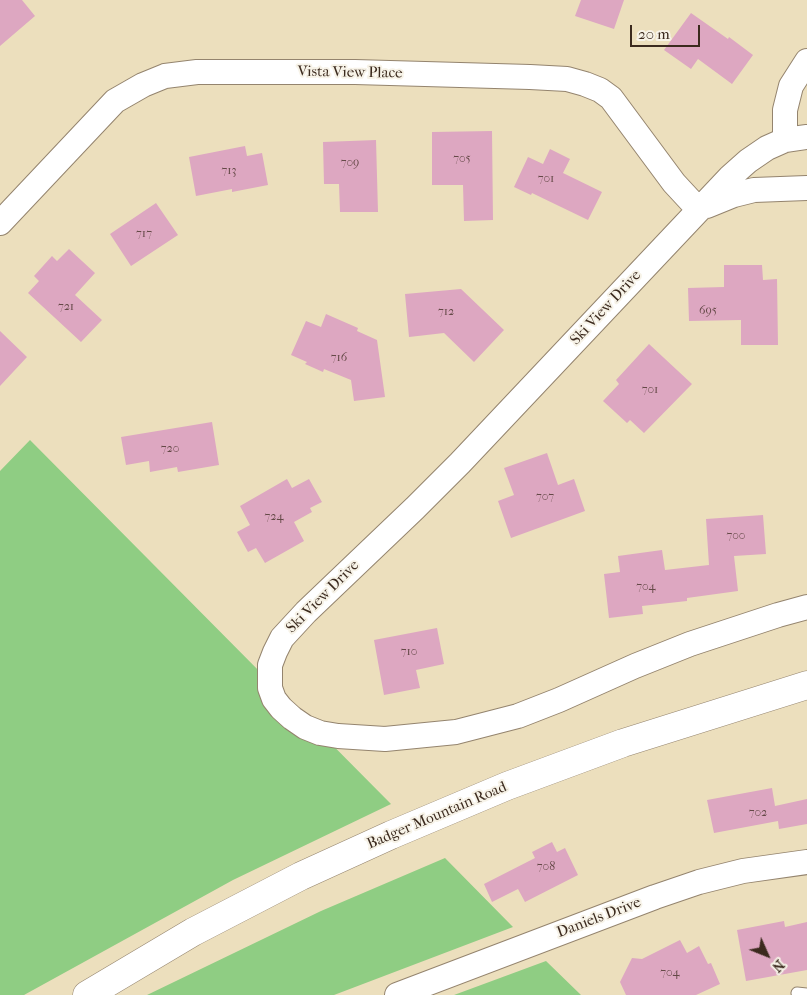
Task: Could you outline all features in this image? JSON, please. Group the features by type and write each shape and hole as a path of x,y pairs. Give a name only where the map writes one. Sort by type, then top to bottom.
{"main road":[{"name":"Badger Mountain Road","path":"87,995 193,932 301,876 410,827 507,786 623,743 807,684"}],"street":[{"path":"796,138 785,110 791,86 807,61"},
{"name":"Vista View Place","path":"0,223 115,102 142,84 165,76 197,72 355,72 530,76 566,79 586,84 600,90 611,98 674,183 699,210"},
{"name":"Ski View Drive","path":"796,138 766,148 748,161 415,508 294,625 282,638 270,665 270,688 278,704 292,718 305,727 320,733 385,739 456,732 518,716 690,644 778,615 807,608"},
{"path":"699,210 734,195 754,190 807,188"},
{"name":"Daniels Drive","path":"397,995 699,882 744,870 807,862"}],"green space":[{"path":"30,440 391,804 233,880 24,995 0,995 0,471"},
{"path":"445,858 513,927 334,995 147,995 321,911"},
{"path":"546,961 581,995 454,995"}],"building":[{"path":"0,0 22,0 35,16 0,46"},
{"path":"581,0 624,0 614,29 575,16"},
{"path":"691,13 753,55 732,84 698,59 691,69 664,50"},
{"path":"492,131 493,220 464,221 463,185 432,185 432,132"},
{"path":"376,140 378,212 340,212 339,184 324,184 323,142"},
{"path":"245,146 247,156 262,153 268,185 196,196 189,157"},
{"path":"550,149 570,159 563,173 602,192 588,220 532,193 531,195 514,187 528,157 543,164"},
{"path":"156,203 178,235 131,266 110,234"},
{"path":"69,249 95,273 75,295 102,320 81,342 28,293 39,281 34,276 52,256 57,261"},
{"path":"724,265 762,265 763,280 777,279 778,345 741,345 741,320 689,321 688,288 724,287"},
{"path":"461,289 504,330 474,362 444,333 409,337 405,294"},
{"path":"326,314 358,328 357,331 377,340 385,397 354,401 351,380 324,369 323,372 291,355 306,321 321,327"},
{"path":"0,331 27,357 0,386"},
{"path":"649,344 692,384 644,433 630,420 627,423 603,401 619,384 616,380"},
{"path":"212,422 219,465 178,472 177,467 150,472 149,461 126,465 121,437"},
{"path":"547,453 558,485 574,479 585,511 511,538 498,501 514,495 504,468"},
{"path":"287,479 292,488 309,479 322,502 310,508 312,512 294,522 304,541 265,563 256,548 248,552 237,532 250,525 240,506"},
{"path":"763,515 766,554 734,556 738,591 687,598 687,601 642,606 643,614 609,618 604,574 620,572 618,556 662,550 665,570 709,565 706,519"},
{"path":"437,628 444,664 416,670 420,688 384,695 374,640"},
{"path":"772,788 775,806 807,799 807,824 779,829 778,821 714,833 707,800"},
{"path":"552,842 557,852 565,848 578,875 525,902 518,889 492,902 484,884 535,858 532,852"},
{"path":"784,921 785,927 807,922 807,970 746,981 737,930"},
{"path":"680,940 687,953 699,946 708,964 711,963 720,984 696,995 626,995 620,982 632,958 642,959"}]}
